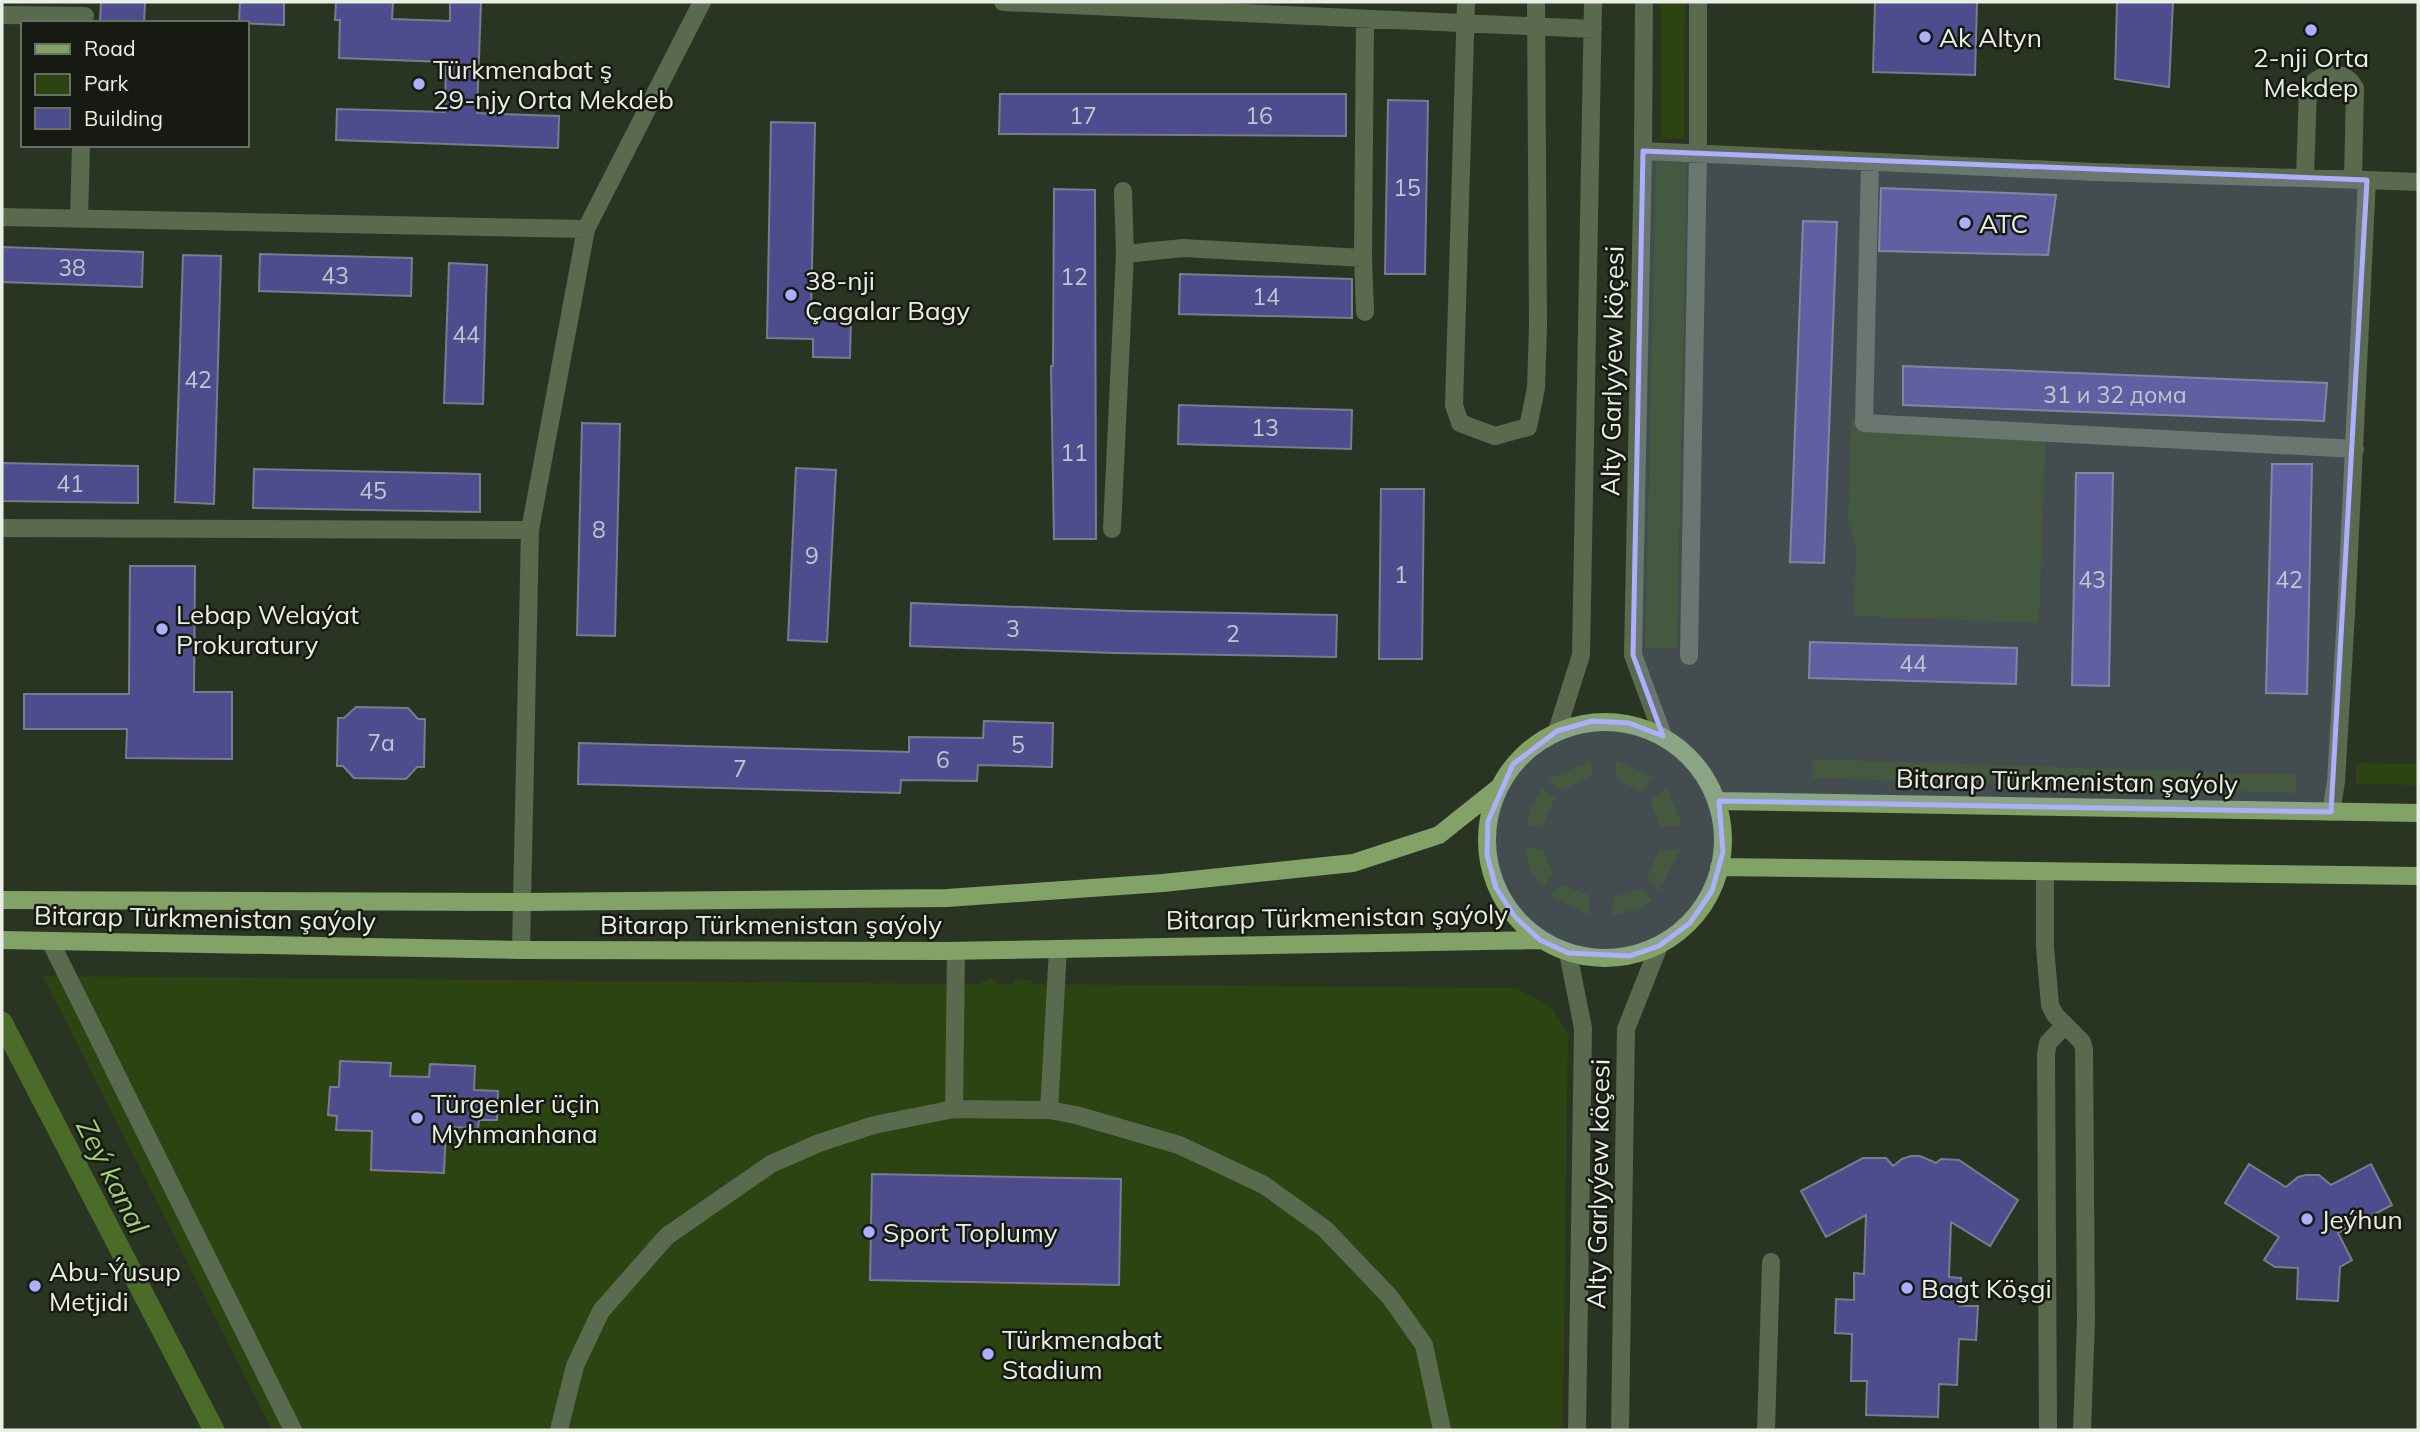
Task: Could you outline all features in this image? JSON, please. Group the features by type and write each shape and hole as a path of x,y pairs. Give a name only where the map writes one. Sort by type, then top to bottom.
{"main road":[{"path":"1592,721 1629,723 1663,736 1686,752 1704,773 1720,811 1723,852 1712,891 1690,923 1659,946 1630,956 1599,959 1568,953 1540,940 1515,917 1496,888 1487,855 1488,821 1498,788 1533,745 1558,731 1592,721"},
{"name":"Bitarap Türkmenistan şaýoly","path":"2,900 522,902 947,898 1163,883 1353,863 1439,835 1498,788"},
{"name":"Bitarap Türkmenistan şaýoly","path":"1716,801 2418,813"},
{"path":"1719,867 2418,876"},
{"name":"Bitarap Türkmenistan şaýoly","path":"2,940 521,950 956,951 1540,940"}],"street":[{"path":"521,950 530,530 586,229 702,2"},
{"path":"1003,2 1179,6 1365,19 1593,29"},
{"path":"1466,2 1454,405 1460,423 1495,436 1528,427 1536,388 1536,2"},
{"name":"Alty Garlyýew köçesi","path":"1558,731 1581,655 1593,2"},
{"name":"Alty Garlyýew köçesi","path":"1644,2 1633,655 1663,736"},
{"path":"1689,656 1698,2"},
{"path":"2,15 85,14"},
{"path":"1365,19 1365,312"},
{"path":"2305,178 2308,88 2316,79 2326,75 2342,75 2351,81 2355,88 2360,180 2355,449 2336,782 2331,812"},
{"path":"79,219 81,147"},
{"path":"1643,151 1870,163 2418,182"},
{"path":"1870,163 1864,424 2355,449"},
{"path":"1112,528 1125,254 1123,191"},
{"path":"2,217 586,229"},
{"path":"1125,254 1183,248 1363,258"},
{"path":"2,528 530,530"},
{"path":"2045,871 2045,947 2050,1005 2064,1026 2082,1042 2084,1049 2086,1320 2082,1430"},
{"path":"50,941 293,1430"},
{"name":"Alty Garlyýew köçesi","path":"1620,1430 1626,1029 1659,946"},
{"path":"1049,1110 1058,949"},
{"path":"954,1109 956,951"},
{"name":"Alty Garlyýew köçesi","path":"1568,953 1583,1028 1577,1430"},
{"path":"2048,1430 2046,1054 2048,1043 2064,1026"},
{"path":"559,1430 576,1366 601,1311 667,1236 771,1164 807,1148 874,1125 954,1109 1049,1110 1076,1115 1179,1145 1264,1185 1325,1229 1390,1297 1424,1345 1442,1430"},
{"path":"1766,1430 1772,1262"}],"highlighted area":[{"path":"1643,151 2367,180 2331,812 1719,801 1723,852 1712,891 1690,923 1659,946 1630,956 1568,953 1540,940 1515,917 1496,888 1487,855 1488,821 1513,764 1557,731 1592,721 1629,723 1663,736 1633,655"}],"green space":[{"path":"1661,2 1685,2 1684,139 1661,139"},
{"path":"1656,162 1687,162 1677,648 1645,648"},
{"path":"1851,419 2046,426 2039,623 1854,616 1856,546 1848,521"},
{"path":"1813,759 2296,775 2296,793 1812,778"},
{"path":"1616,760 1654,777 1642,792 1616,779"},
{"path":"1591,761 1592,776 1561,791 1548,779"},
{"path":"2356,763 2418,764 2418,785 2356,784"},
{"path":"1667,787 1682,825 1661,827 1650,801"},
{"path":"1543,788 1555,798 1542,827 1526,827 1532,805"},
{"path":"1524,848 1543,849 1553,874 1543,888 1531,872"},
{"path":"1681,849 1659,892 1647,877 1660,850"},
{"path":"1562,885 1589,895 1589,915 1549,896"},
{"path":"1642,888 1653,900 1640,908 1611,916 1614,897"},
{"name":"Sport Toplumy","path":"43,976 978,984 991,978 998,984 1014,984 1014,979 1030,980 1035,984 1516,988 1551,1007 1568,1033 1563,1430 272,1430"}],"building":[{"path":"101,2 145,2 144,21 100,21"},
{"path":"240,2 284,2 284,25 239,21"},
{"path":"336,2 393,2 392,19 450,21 450,2 481,2 477,113 559,116 558,148 336,140 337,109 445,112 446,62 339,58 340,20 335,20"},
{"name":"Ak Altyn","path":"1875,2 1977,2 1975,75 1873,72"},
{"path":"2117,2 2173,2 2169,87 2115,79"},
{"path":"1000,94 1346,94 1346,136 999,134"},
{"path":"1388,100 1428,101 1425,274 1385,274"},
{"path":"771,122 815,123 811,316 851,317 850,358 813,357 813,339 767,338"},
{"name":"АТС","path":"1881,188 2056,195 2048,255 1879,251"},
{"path":"1054,189 1095,190 1096,539 1054,539 1051,366"},
{"path":"1803,221 1837,222 1824,563 1790,562"},
{"path":"2,247 143,252 142,287 2,282"},
{"path":"260,254 412,258 411,296 259,291"},
{"path":"183,255 221,256 214,504 175,502"},
{"path":"449,263 487,265 483,404 444,403"},
{"path":"1180,274 1352,279 1352,318 1179,314"},
{"path":"1903,366 2327,383 2324,421 1903,405"},
{"path":"1179,405 1352,410 1351,449 1178,444"},
{"path":"582,423 620,424 615,636 577,635"},
{"path":"2,463 138,466 138,503 2,501"},
{"path":"2272,464 2312,464 2307,694 2266,693"},
{"path":"796,468 836,470 827,642 788,640"},
{"path":"254,469 480,474 480,512 253,508"},
{"path":"2076,473 2113,473 2109,686 2072,685"},
{"path":"1381,489 1424,489 1422,659 1379,659"},
{"name":"Lebap Welaýat Prokuratury","path":"130,566 195,566 194,692 232,692 232,759 126,758 127,729 24,729 24,694 129,694"},
{"path":"911,603 1337,615 1336,657 910,646"},
{"path":"1810,642 2017,648 2016,684 1809,678"},
{"path":"356,707 408,708 418,719 425,719 424,767 417,767 406,779 354,778 343,766 337,766 338,718 344,718"},
{"path":"984,721 1053,723 1052,767 978,765 977,781 901,780 900,793 578,784 579,743 909,752 909,737 983,738"},
{"name":"Türgenler üçin Myhmanhana","path":"340,1061 391,1063 390,1076 429,1077 430,1064 475,1066 474,1090 498,1091 497,1120 479,1120 478,1128 446,1127 444,1173 371,1170 372,1131 336,1130 337,1116 328,1115 330,1087 339,1087"},
{"name":"Bagt Köşgi","path":"1911,1156 1920,1156 1936,1163 1941,1159 1959,1160 2018,1200 1990,1246 1951,1222 1949,1277 1961,1278 1960,1306 1978,1306 1976,1340 1959,1339 1957,1385 1939,1384 1938,1417 1866,1415 1867,1381 1851,1381 1852,1334 1835,1333 1836,1299 1854,1300 1854,1273 1864,1274 1866,1215 1826,1237 1801,1191 1863,1158 1886,1158 1893,1166"},
{"name":"Jeýhun","path":"2249,1164 2286,1187 2298,1177 2306,1175 2319,1175 2331,1185 2371,1164 2392,1205 2338,1233 2352,1260 2340,1267 2338,1301 2297,1299 2298,1268 2275,1267 2264,1260 2279,1237 2225,1203"},
{"path":"872,1174 1121,1179 1119,1285 870,1280"}],"waterway":[{"name":"Zeý kanal","path":"2,1022 214,1430"}],"place":[{"name":"2-nji Orta Mekdep","path":"2311,30"},
{"name":"Ak Altyn","path":"1925,37"},
{"name":"Türkmenabat ş 29-njy Orta Mekdeb","path":"419,84"},
{"name":"АТС","path":"1965,223"},
{"name":"38-nji Çagalar Bagy","path":"791,295"},
{"name":"Lebap Welaýat Prokuratury","path":"162,629"},
{"name":"Türgenler üçin Myhmanhana","path":"417,1118"},
{"name":"Jeýhun","path":"2307,1219"},
{"name":"Sport Toplumy","path":"869,1232"},
{"name":"Abu-Ýusup Metjidi","path":"35,1286"},
{"name":"Bagt Köşgi","path":"1907,1288"},
{"name":"Türkmenabat Stadium","path":"988,1354"}]}
